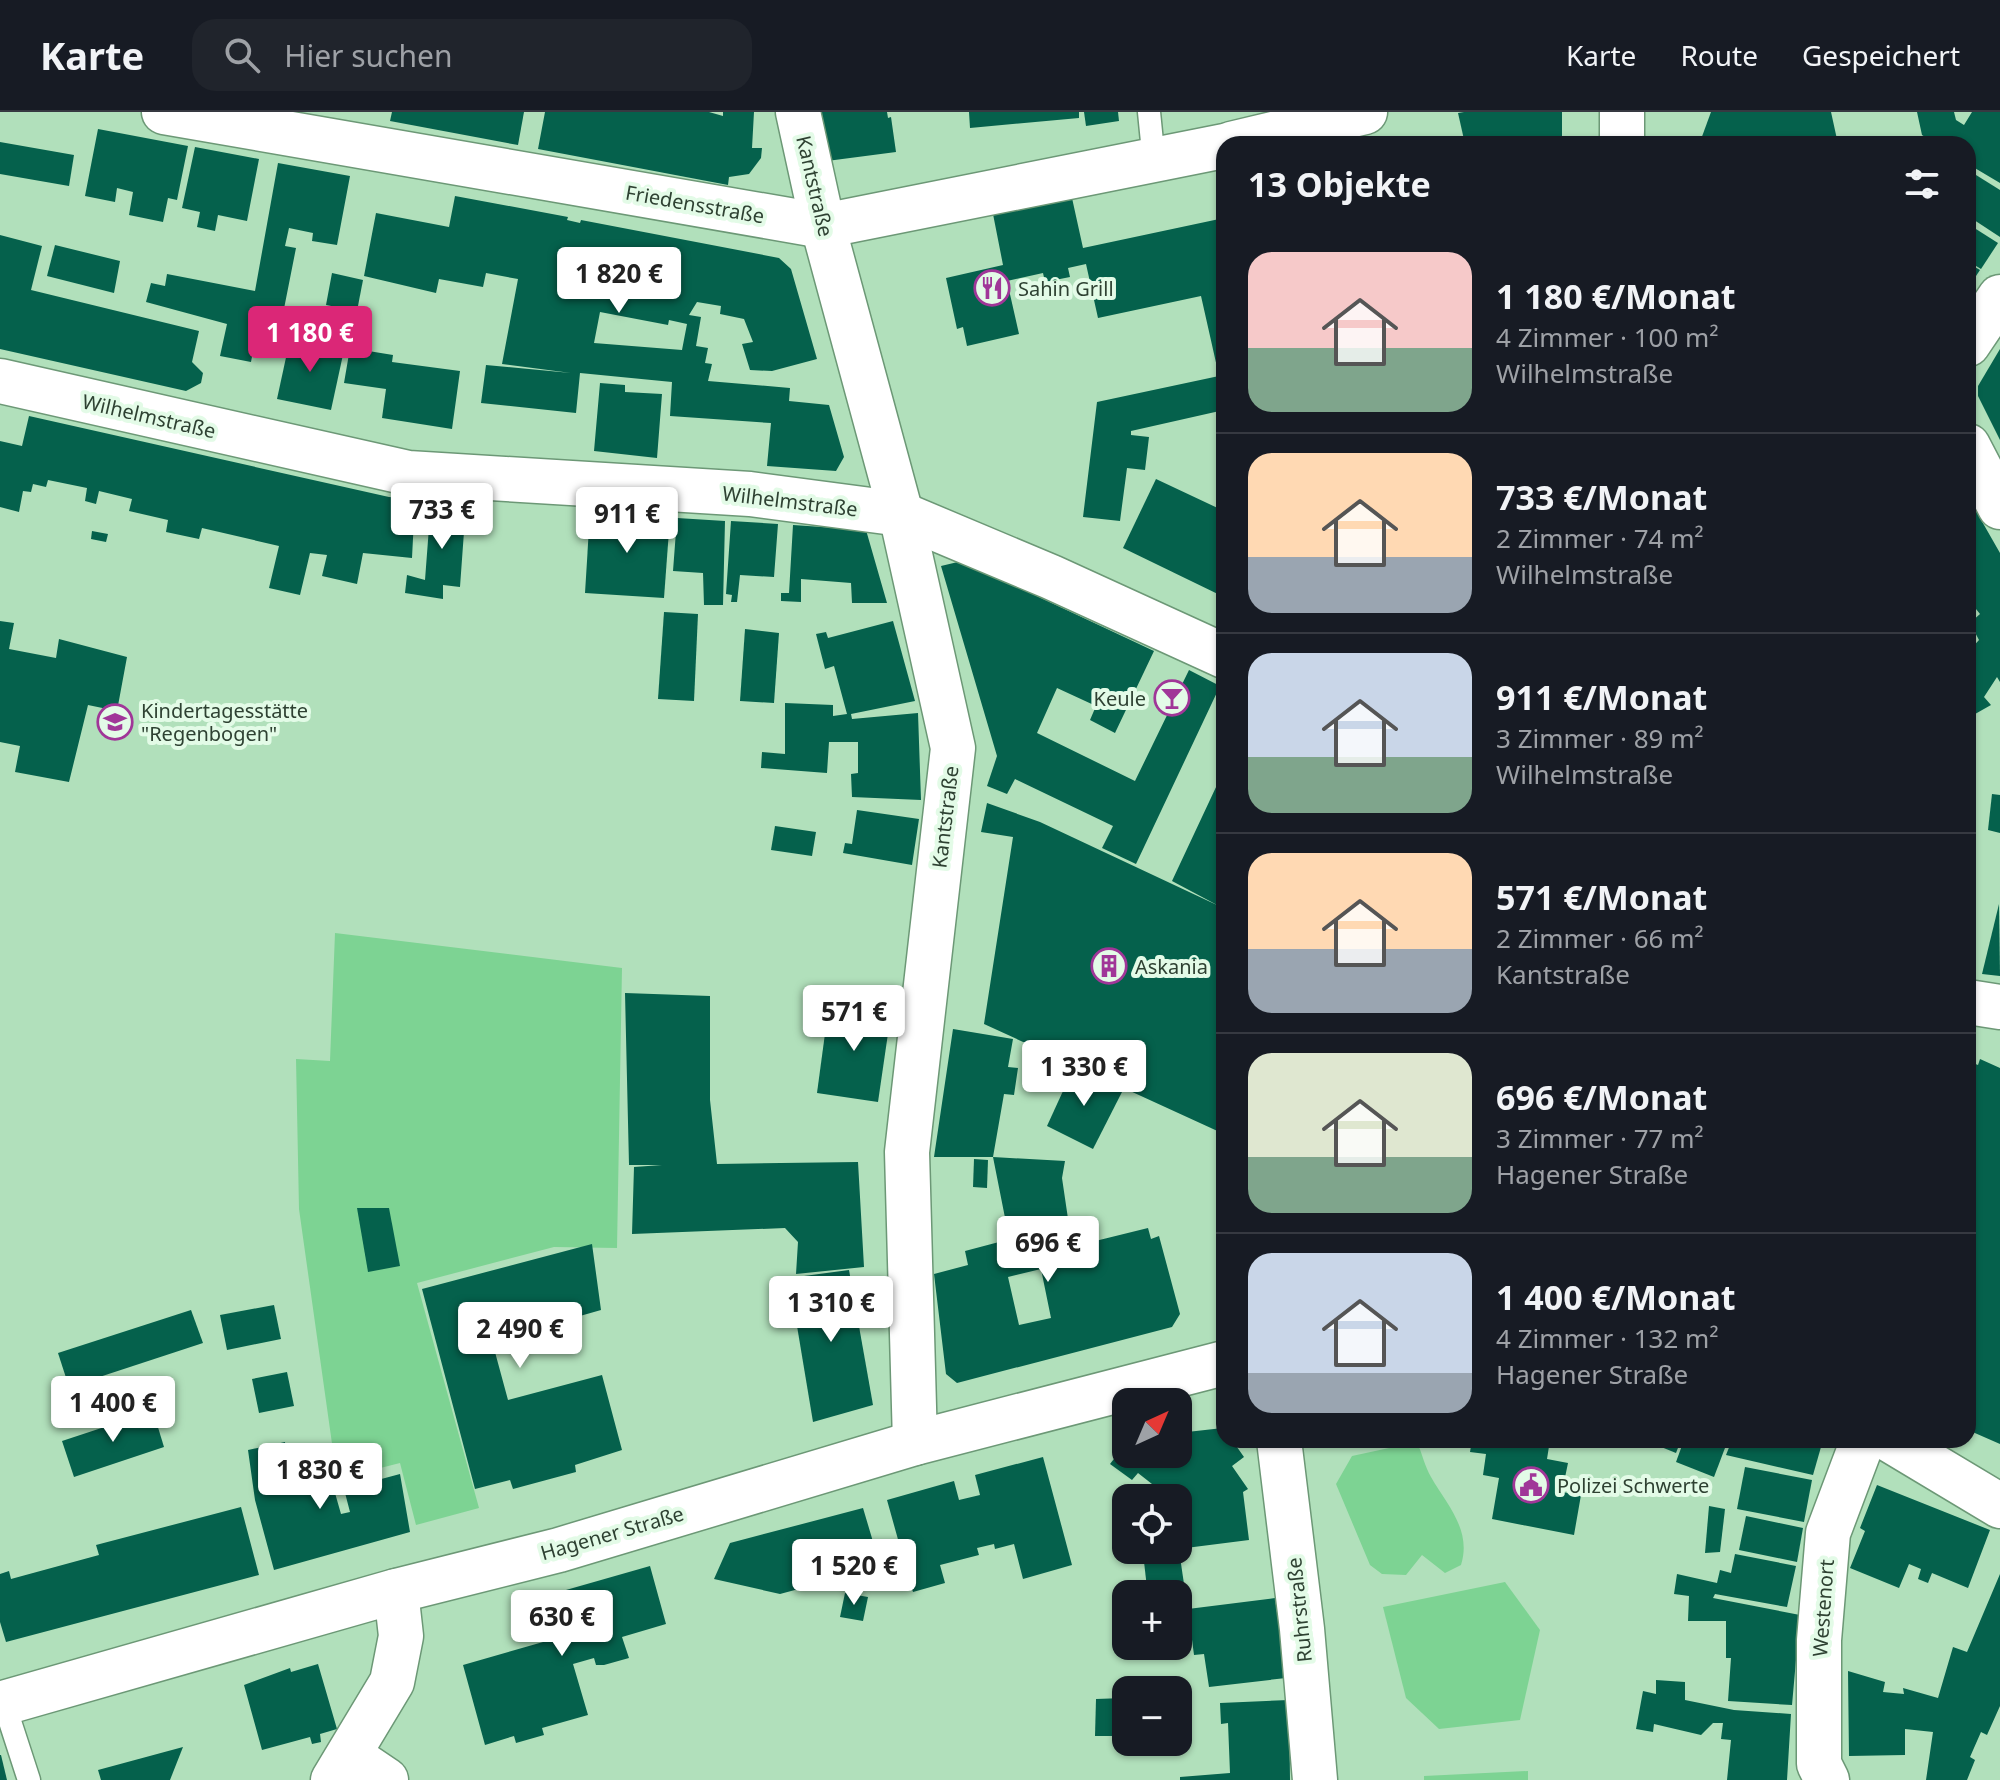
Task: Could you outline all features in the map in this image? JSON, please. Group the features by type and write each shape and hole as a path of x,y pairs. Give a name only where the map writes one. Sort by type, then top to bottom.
{"street":[{"name":"Friedensstraße","path":"164,112 823,226 1216,148"},
{"name":"Kantstraße","path":"798,112 823,226 901,514 953,748 907,1152 915,1443"},
{"path":"1264,136 1365,112"},
{"path":"1622,112 1622,136"},
{"path":"1976,332 2000,297"},
{"name":"Wilhelmstraße","path":"0,381 408,473 750,494 901,514 1051,577 1216,652"},
{"path":"1976,461 2000,507"},
{"path":"1976,1003 2000,1007"},
{"name":"Hagener Straße","path":"2,1703 396,1591 559,1550 915,1443 1216,1365"},
{"name":"Ruhrstraße","path":"1280,1448 1302,1629 1315,1780"},
{"name":"Westenort","path":"1827,1780 1819,1764 1819,1640 1828,1533 1860,1448"},
{"path":"1903,1448 2000,1506"},
{"path":"386,1780 341,1768 392,1682 401,1636 396,1591"}],"lane":[{"path":"1149,112 1154,162"},
{"path":"2,1703 29,1780"}],"green space":[{"path":"335,933 622,968 617,1248 554,1247 417,1283 479,1508 416,1525 400,1463 337,1479 299,1209 296,1059 330,1061"},
{"path":"1389,1448 1419,1448 1429,1473 1461,1529 1464,1552 1461,1565 1445,1573 1422,1555 1406,1575 1382,1574 1370,1565 1336,1484 1352,1456"},
{"path":"1505,1582 1540,1630 1520,1720 1439,1729 1406,1698 1383,1607"},
{"path":"1528,1771 1528,1780 1424,1780 1424,1776"}],"building":[{"path":"392,112 524,112 518,145 390,121"},
{"path":"545,112 709,112 723,116 723,112 754,112 752,148 762,148 761,158 749,174 729,177 728,185 538,149"},
{"path":"821,112 887,112 888,118 891,117 896,152 827,161"},
{"path":"969,112 1079,112 1079,118 970,128"},
{"path":"1084,112 1118,112 1119,121 1086,126"},
{"path":"1562,112 1562,136 1463,136 1458,113"},
{"path":"1711,112 1831,112 1836,136 1702,136"},
{"path":"1917,112 1954,112 1956,120 1964,125 1972,112 2000,112 2000,183 1976,169 1976,136 1922,135"},
{"path":"98,129 188,146 177,200 168,198 163,222 129,215 133,192 117,188 115,202 85,196"},
{"path":"0,142 74,155 69,186 0,174"},
{"path":"195,147 259,159 247,221 218,215 215,231 197,227 200,212 182,208"},
{"path":"278,163 350,176 337,245 312,241 313,233 289,228 285,246 296,248 279,334 257,330 251,362 220,356 227,324 146,302 151,283 165,286 167,274 255,291"},
{"path":"1976,175 2000,190 2000,237 1976,221"},
{"path":"455,196 568,217 567,220 580,223 581,220 779,258 791,269 817,359 772,371 750,370 742,344 753,342 744,319 720,314 721,306 697,302 689,315 701,317 696,346 708,348 705,363 712,364 708,381 790,388 789,401 829,405 844,457 836,471 767,466 771,423 670,416 672,382 580,373 576,413 481,403 486,365 571,373 502,364 518,279 486,273 483,287 439,279 436,293 364,276 376,213 449,227","holes":["600,312 668,325 669,320 687,324 682,350 594,343"]},
{"path":"1072,198 1083,248 1216,220 1216,363 1201,296 1098,318 1086,264 1068,268 1070,277 1045,282 1043,273 1007,281 1019,334 967,346 963,327 957,329 946,278 1003,265 993,214"},
{"path":"1976,229 1998,243 1981,269 1976,266"},
{"path":"0,235 42,246 31,290 199,331 192,362 203,373 201,383 186,391 0,349"},
{"path":"55,245 120,261 114,293 47,276"},
{"path":"332,273 363,280 357,311 326,305"},
{"path":"290,339 344,350 331,410 277,399"},
{"path":"350,348 393,355 392,362 460,371 452,429 382,418 386,389 344,383"},
{"path":"2000,349 2000,440 1978,396 1978,386"},
{"path":"1216,377 1216,412 1131,431 1131,435 1149,437 1145,470 1127,468 1120,521 1083,517 1097,402"},
{"path":"600,383 625,385 625,392 662,394 657,458 594,451"},
{"path":"29,416 389,497 415,499 412,558 363,553 357,584 322,576 327,555 310,553 300,595 269,588 279,546 202,528 199,539 166,532 168,520 129,511 132,499 99,491 96,504 85,501 87,488 48,480 46,487 33,484 31,492 23,491 19,512 0,507 0,441 22,446"},
{"path":"1156,479 1216,507 1216,593 1123,548"},
{"path":"431,501 466,504 460,587 443,585 443,599 405,593 407,575 425,580"},
{"path":"1976,511 2000,553 2000,682 1997,677 1984,697 1991,705 1976,713 1976,643 1979,640 1976,618 1980,614 1976,609"},
{"path":"590,512 670,517 664,598 585,593"},
{"path":"677,518 725,521 723,605 704,605 703,573 673,571"},
{"path":"731,521 778,524 774,577 740,575 737,602 731,602 732,595 726,594"},
{"path":"793,525 866,530 887,603 852,603 851,583 801,579 801,602 781,601 781,593 789,593"},
{"path":"92,531 108,534 106,542 91,539"},
{"path":"962,561 1154,651 1115,733 1090,720 1096,706 1057,688 1037,733 1135,781 1189,670 1216,684 1216,694 1136,864 1102,848 1113,826 1015,779 1007,794 987,786 997,756 941,566"},
{"path":"664,612 698,614 694,701 658,699"},
{"path":"0,621 14,623 9,649 56,658 59,639 127,657 117,711 88,705 69,782 15,772 20,746 0,742"},
{"path":"893,621 915,701 851,714 852,719 918,713 921,800 852,797 851,774 858,773 858,742 829,742 827,773 761,768 762,752 785,754 785,703 833,705 833,716 847,714 834,666 825,669 816,634 826,632 828,638"},
{"path":"745,629 779,633 774,703 740,701"},
{"name":"Askania","path":"1216,787 1216,904 1172,881"},
{"path":"1992,794 2000,795 2000,833 1988,830"},
{"name":"Askania","path":"987,803 1040,822 1216,905 1216,1130 984,1024 1013,837 981,832"},
{"path":"857,810 919,819 912,865 843,853 845,843 852,844"},
{"path":"775,826 816,832 812,856 771,850"},
{"path":"1999,904 2000,976 1982,974"},
{"path":"625,993 710,996 710,1100 717,1164 858,1162 864,1267 796,1274 798,1242 785,1228 632,1234 634,1167 662,1165 629,1165"},
{"path":"829,1004 891,1013 878,1102 817,1093"},
{"path":"953,1029 1013,1039 1008,1067 1018,1068 1014,1095 1004,1094 993,1157 934,1157"},
{"path":"1980,1059 2000,1068 2000,1444 1976,1434"},
{"path":"1074,1067 1122,1092 1093,1149 1047,1126"},
{"path":"993,1157 1065,1161 1062,1178 1071,1239 1065,1240 1067,1248 1148,1228 1151,1239 1159,1236 1180,1314 1172,1327 957,1383 946,1374 934,1274 968,1265 965,1251 999,1242 1000,1245 1010,1243","holes":["1041,1269 1051,1318 1019,1325 1008,1277"]},
{"path":"974,1159 988,1160 987,1188 973,1187"},
{"path":"357,1208 389,1208 400,1266 368,1272"},
{"path":"592,1244 601,1310 492,1341 508,1400 602,1375 622,1450 575,1465 576,1472 513,1489 510,1480 475,1489 422,1289"},
{"path":"849,1270 873,1405 813,1422 789,1278"},
{"path":"274,1305 281,1339 227,1350 220,1315"},
{"path":"191,1310 203,1343 69,1387 58,1353"},
{"path":"287,1372 294,1406 259,1413 252,1379"},
{"path":"153,1411 164,1447 74,1477 62,1441"},
{"path":"1216,1429 1216,1448 1238,1448 1244,1457 1232,1466 1248,1489 1243,1492 1249,1540 1192,1547 1192,1484 1152,1484 1138,1473 1132,1480 1116,1468 1192,1468 1192,1431"},
{"path":"285,1442 288,1483 308,1477 310,1485 331,1479 341,1514 350,1512 344,1489 400,1474 410,1532 274,1570 255,1500 248,1450"},
{"name":"Polizei Schwerte","path":"1471,1448 1549,1448 1547,1459 1568,1463 1562,1492 1581,1495 1574,1535 1492,1519 1499,1478 1483,1475 1486,1454 1470,1452"},
{"path":"1681,1448 1725,1448 1714,1477 1676,1462"},
{"path":"1729,1448 1821,1448 1813,1475 1726,1455"},
{"path":"1043,1457 1072,1565 1023,1579 1014,1544 995,1549 994,1544 977,1548 979,1555 940,1565 945,1583 913,1592 909,1579 876,1588 881,1549 899,1543 887,1500 954,1481 959,1500 980,1495 975,1475"},
{"path":"1745,1467 1812,1480 1804,1522 1737,1509"},
{"path":"1877,1485 1990,1530 1968,1588 1932,1573 1928,1583 1918,1579 1921,1569 1909,1564 1899,1588 1850,1568 1865,1531 1860,1528"},
{"path":"1709,1506 1725,1509 1720,1552 1705,1553"},
{"path":"241,1507 259,1575 6,1642 0,1622 0,1574 9,1571 11,1579 99,1555 96,1545"},
{"path":"863,1508 874,1545 873,1551 864,1553 869,1570 780,1594 714,1579 730,1543"},
{"path":"1746,1516 1803,1528 1797,1562 1739,1550"},
{"path":"1735,1554 1796,1566 1787,1607 1715,1594 1713,1598 1800,1615 1792,1705 1728,1701 1731,1658 1726,1658 1726,1621 1688,1621 1689,1596 1674,1594 1677,1574 1717,1583 1720,1570 1731,1573"},
{"path":"1144,1564 1181,1564 1183,1580 1146,1580"},
{"path":"650,1566 666,1624 622,1637 629,1658 604,1665 596,1665 594,1658 573,1664 588,1715 542,1728 544,1735 516,1743 514,1736 485,1745 463,1665 564,1636 552,1594"},
{"path":"2000,1574 2000,1706 1987,1735 1981,1732 1970,1757 1975,1760 1967,1780 1926,1780 1933,1732 1905,1729 1905,1755 1849,1756 1848,1671 1885,1682 1883,1692 1904,1694 1903,1688 1938,1698 1953,1647 1967,1652"},
{"path":"845,1593 868,1597 863,1621 840,1617"},
{"path":"1275,1598 1286,1678 1209,1687 1204,1654 1194,1655 1192,1608"},
{"path":"318,1664 337,1729 320,1734 321,1742 312,1744 310,1737 262,1750 244,1685 290,1668 291,1672"},
{"path":"1656,1680 1685,1682 1685,1700 1734,1710 1791,1714 1787,1780 1727,1780 1731,1740 1721,1739 1723,1723 1713,1723 1701,1735 1654,1724 1653,1732 1636,1729 1643,1691 1656,1694"},
{"path":"1112,1698 1112,1736 1095,1736 1096,1699"},
{"path":"1289,1700 1290,1780 1180,1780 1180,1777 1230,1773 1228,1723 1221,1724 1220,1703"},
{"path":"183,1747 170,1780 101,1780 98,1770"},
{"path":"1,1755 7,1780 0,1780"}],"place":[{"name":"Sahin Grill","path":"992,288"},
{"name":"Keule","path":"1172,698"},
{"name":"Kindertagesstätte \"Regenbogen\"","path":"115,722"},
{"name":"Askania","path":"1109,966"},
{"name":"Polizei Schwerte","path":"1531,1485"}]}
